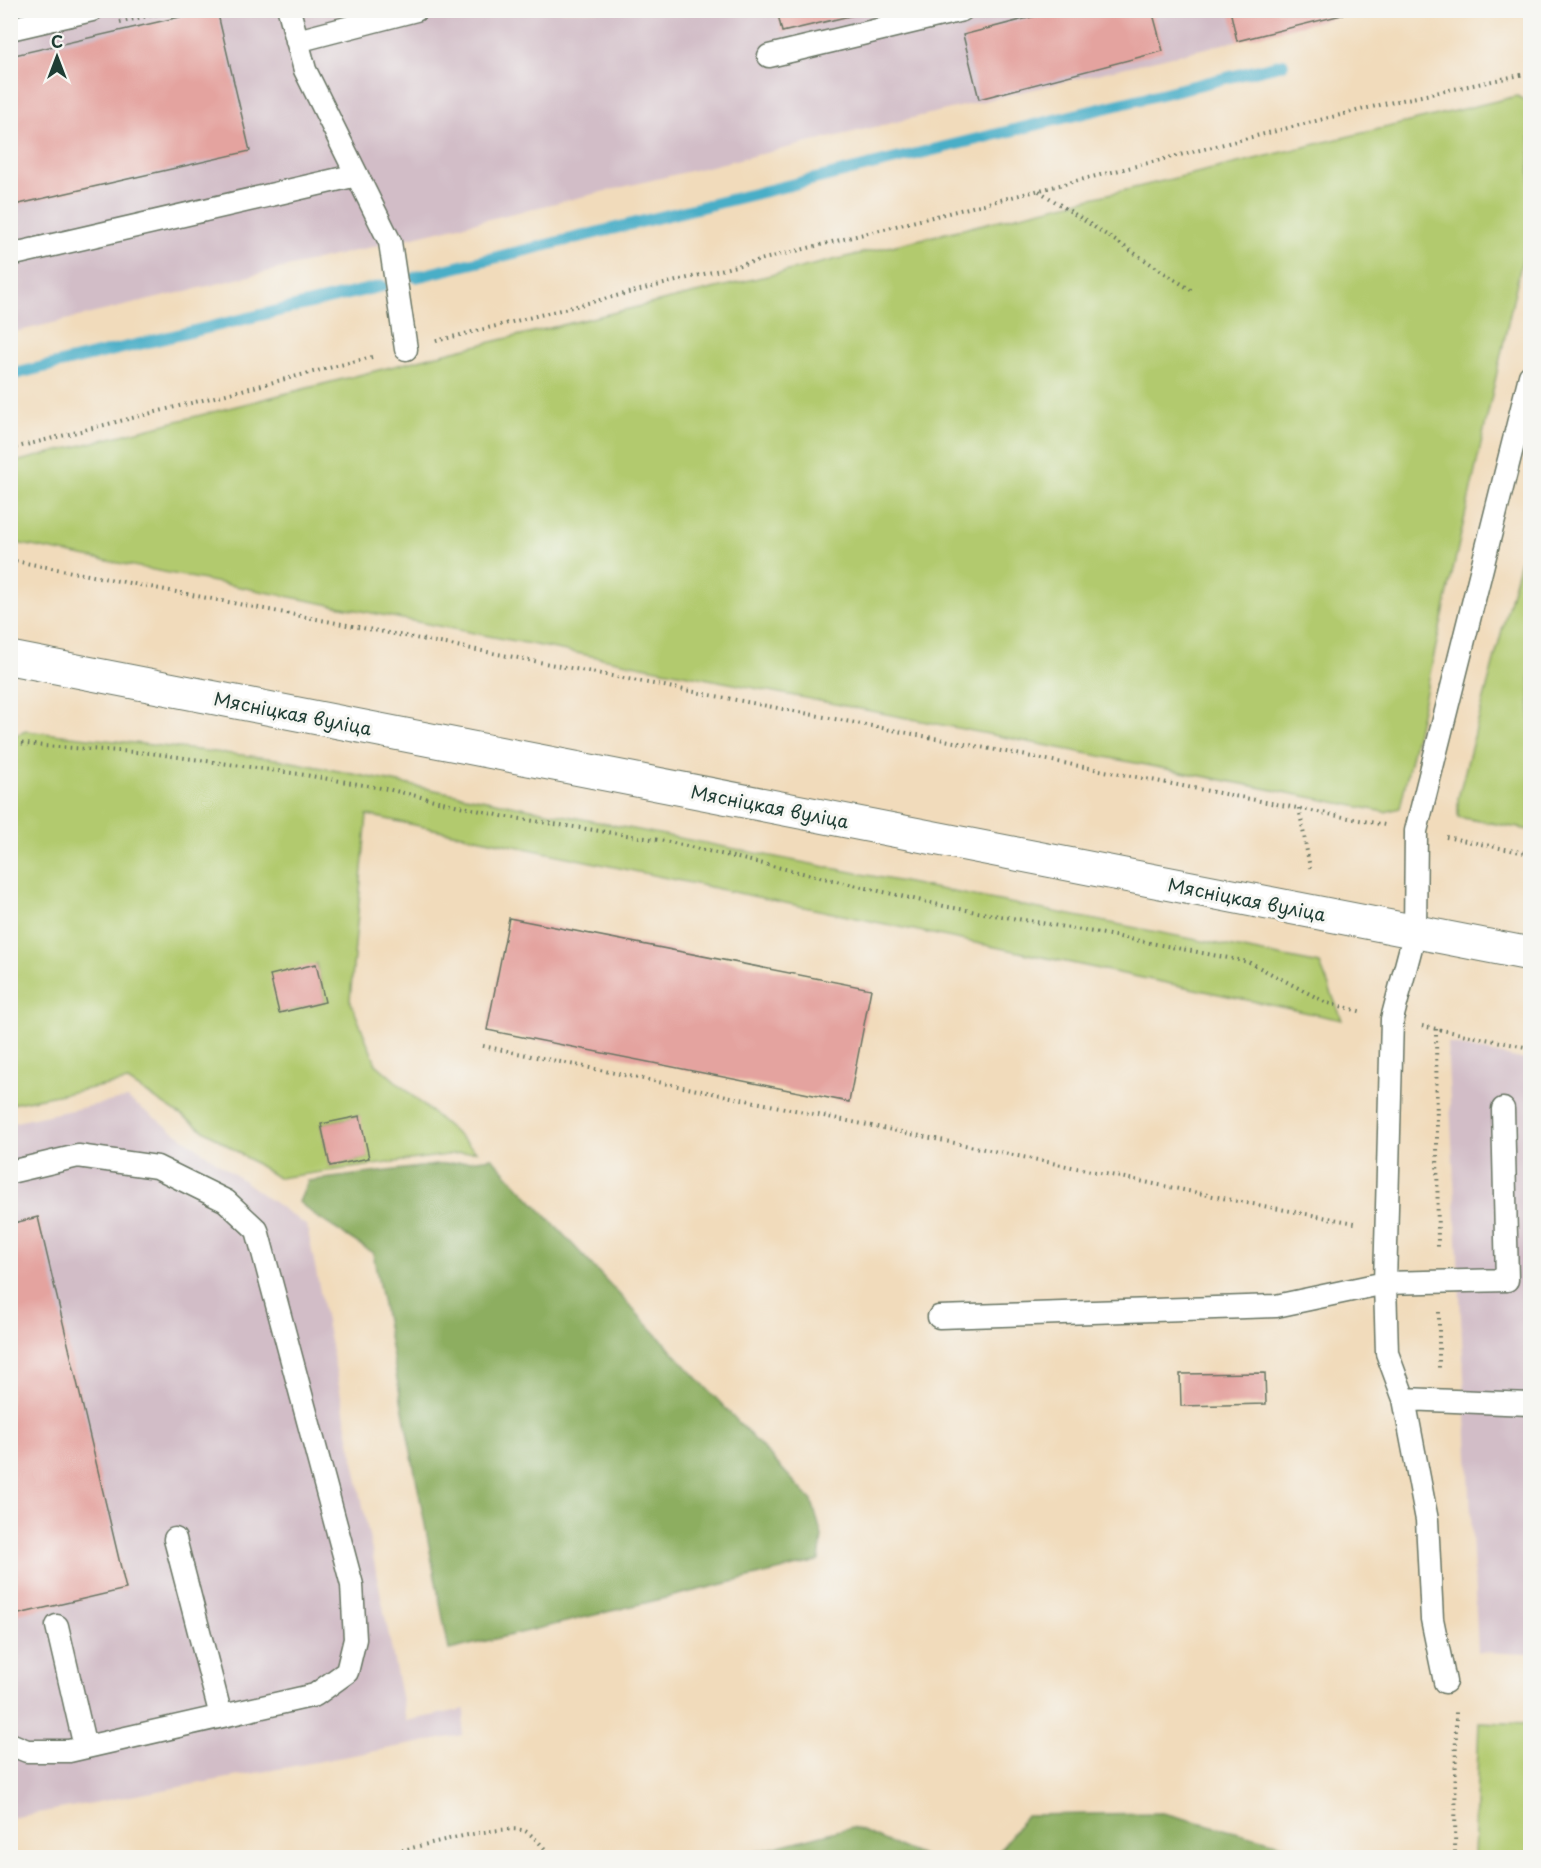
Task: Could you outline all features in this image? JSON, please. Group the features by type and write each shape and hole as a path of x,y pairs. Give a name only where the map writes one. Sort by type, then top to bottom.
{"main road":[{"name":"Мясніцкая вуліца","path":"10,658 1530,954"}],"lane":[{"path":"10,29 92,10"},
{"path":"289,10 305,70 390,243 406,349"},
{"path":"297,41 416,10"},
{"path":"769,56 962,10"},
{"path":"10,255 357,175"},
{"path":"1446,1682 1432,1620 1427,1520 1404,1399 1387,1353 1385,1283 1392,1019 1415,932 1416,831 1530,376"},
{"path":"939,1317 1276,1306 1385,1283 1507,1280 1503,1109"},
{"path":"10,1172 78,1156 157,1167 226,1201 257,1230 352,1585 355,1639 347,1672 315,1695 69,1751 27,1751 10,1744"},
{"path":"1404,1399 1530,1404"},
{"path":"175,1539 221,1716"},
{"path":"57,1626 85,1747"}],"path":[{"path":"10,449 1388,103 1530,73"},
{"path":"1038,190 1194,292"},
{"path":"10,560 1530,854"},
{"path":"10,742 150,753 299,774 387,789 502,816 665,841 948,907 1249,962 1325,1002 1436,1029 1530,1048"},
{"path":"1299,808 1310,868"},
{"path":"1436,1029 1440,1400"},
{"path":"483,1046 1387,1230"},
{"path":"1446,1682 1457,1713 1455,1857"},
{"path":"373,1857 494,1830 524,1831 548,1851 551,1857"}],"shaded area":[{"path":"10,11 1361,11 11,333"},
{"path":"1447,1043 1530,1061 1530,1654 1478,1652"},
{"path":"127,1098 307,1226 406,1721 465,1709 462,1735 11,1818 11,1123"}],"green space":[{"path":"1517,96 1530,104 1530,224 1400,808 1385,812 11,542 11,463 454,351"},
{"path":"1530,523 1530,830 1458,817 1458,798"},
{"path":"26,731 277,759 1320,964 1342,1020 367,815 350,1000 376,1064 476,1151 278,1178 128,1081 11,1104 10,737","holes":["316,964 325,1002 279,1013","359,1116 368,1158 330,1166 321,1124"]},
{"path":"492,1158 812,1501 822,1536 819,1561 449,1650 373,1253 317,1217 299,1202 308,1181"},
{"path":"1479,1722 1530,1724 1530,1857 1474,1857"},
{"path":"1163,1813 1297,1848 1293,1858 995,1857 1026,1815"},
{"path":"852,1827 924,1857 737,1857"}],"building":[{"path":"217,10 250,151 10,206 10,56"},
{"path":"777,10 871,10 871,11 782,32"},
{"path":"1059,10 1152,10 1163,51 979,99 963,35"},
{"path":"1230,10 1358,10 1358,11 1237,41"},
{"path":"509,918 871,989 849,1102 487,1030"},
{"path":"316,964 325,1002 279,1013 270,975"},
{"path":"360,1116 369,1158 330,1166 321,1124"},
{"path":"38,1217 126,1589 10,1616 10,1224"},
{"path":"1265,1373 1266,1404 1181,1406 1180,1374"}],"waterway":[{"path":"416,277 1283,64"},
{"path":"10,375 382,286"}]}
